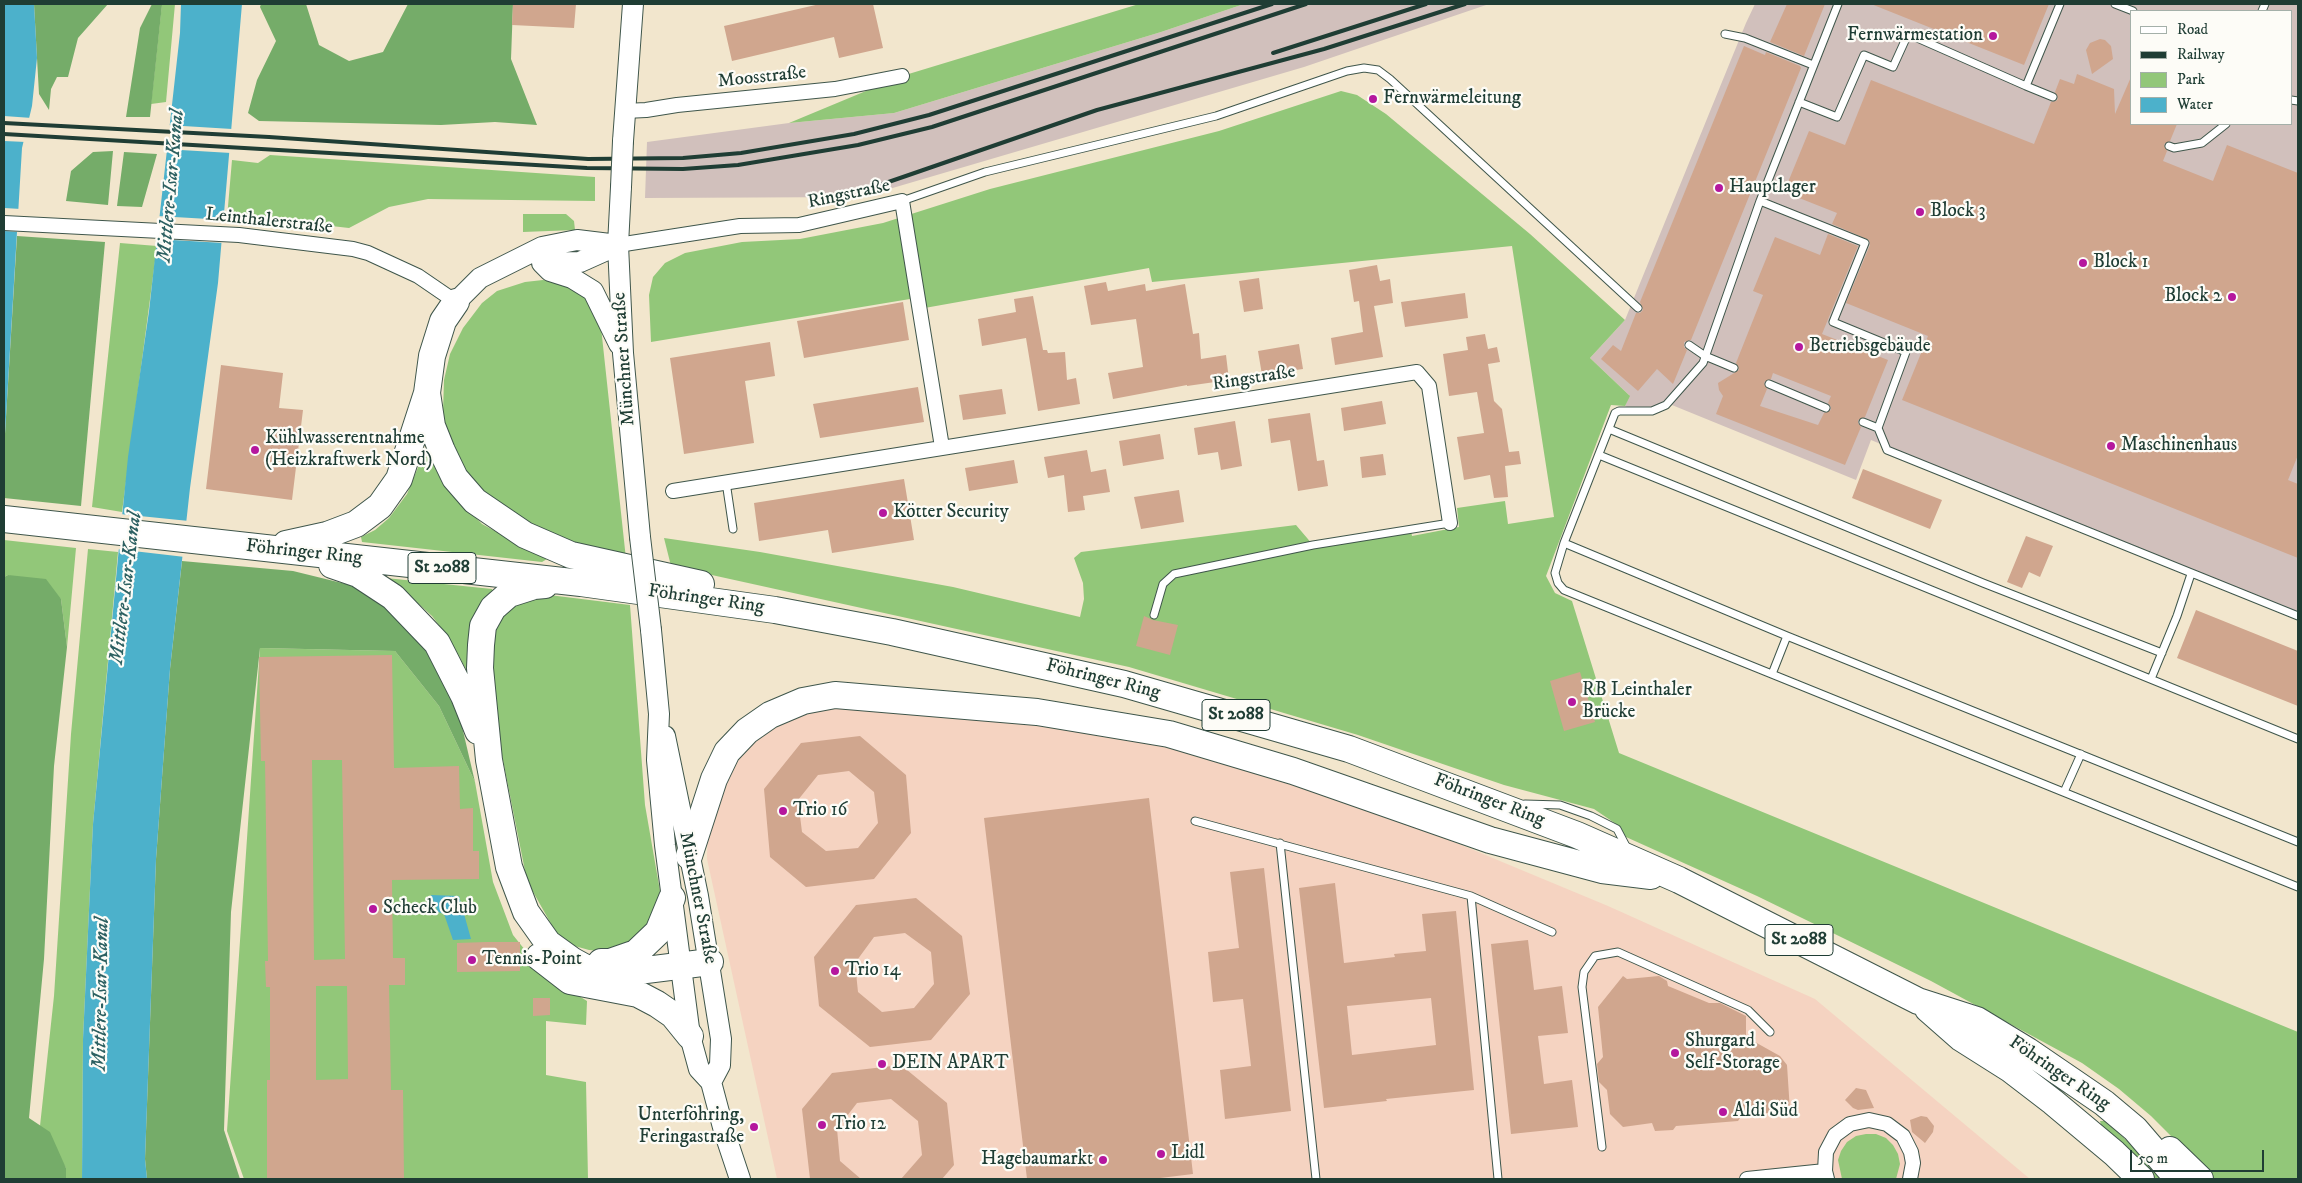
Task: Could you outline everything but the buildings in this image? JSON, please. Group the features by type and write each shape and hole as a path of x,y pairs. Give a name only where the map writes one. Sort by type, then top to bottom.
{"highway":[{"path":"266,549 327,535 356,524 380,506 398,479 427,393 432,356 443,321 456,302"},
{"path":"427,393 432,426 455,478 475,501 525,535 571,555 712,586 776,610"},
{"name":"Föhringer Ring","path":"4,519 581,583 776,610 892,632 1124,684 1349,749 1577,834 1679,880 1918,1001 1976,1020 2072,1080 2135,1128 2178,1179"},
{"path":"304,553 310,557 358,574 393,597 437,643 464,696 490,760"},
{"path":"581,583 534,586 509,594 493,608 483,626 480,668 490,760 509,866 526,912 548,943 573,962 595,973 622,973 710,962"},
{"path":"689,856 714,779 728,752 747,731 770,715 803,701 835,696 876,697 1037,712 1169,734 1293,771 1490,840 1602,870 1679,880"},
{"path":"509,866 504,887 517,923 534,954 570,981 638,994 673,1015 690,1036"},
{"path":"573,962 610,962 636,953 658,932 672,898"},
{"name":"Föhringer Ring","path":"1918,1001 1961,1038 2010,1070 2053,1102 2114,1153 2141,1179"},
{"path":"2135,1128 2172,1151 2200,1179"}],"main road":[{"name":"Münchner Straße","path":"633,4 618,245 623,353 659,714 657,760 680,966 690,1036 699,1069 711,1082 724,1131 740,1179"},
{"path":"456,302 480,278 542,247 577,240 618,245"},
{"path":"512,261 542,263 580,262 618,245"},
{"path":"542,263 550,271 572,278 594,291 623,353"},
{"name":"Münchner Straße","path":"659,714 670,755 710,962 721,1039 720,1065 711,1082"}],"street":[{"name":"Moosstraße","path":"625,111 834,89 902,76"},
{"name":"Ringstraße","path":"618,245 740,226 799,225 902,201 942,447"},
{"name":"Leinthalerstraße","path":"4,223 239,235 353,249 368,253 418,276 456,302"},
{"name":"Ringstraße","path":"673,491 1417,372 1429,386 1450,523"},
{"path":"1747,1179 1826,1175 1826,1152 1835,1136 1850,1124 1869,1120 1887,1124 1903,1136 1911,1152 1913,1163 1910,1179"}],"lane":[{"path":"1838,4 1760,201 1703,363 1666,405 1652,411 1619,411 1614,414 1564,543 1555,573 1564,590 2298,887"},
{"path":"2026,86 2060,4"},
{"path":"2115,4 2131,10"},
{"path":"1725,34 1745,38 1814,65"},
{"path":"1799,102 1837,117 1864,55 1893,67 1908,34 2053,97"},
{"path":"902,201 985,172 1216,116 1347,71 1364,68 1378,70 1638,308"},
{"path":"2168,146 2174,148 2202,143 2225,125"},
{"path":"1760,201 1865,243 1833,322 1906,352 1878,428 1887,450 2298,616"},
{"path":"1689,344 1705,356 1734,368"},
{"path":"1769,384 1826,408"},
{"path":"1863,422 1878,428"},
{"path":"1609,429 2162,653"},
{"path":"1599,455 2298,739"},
{"path":"726,482 734,529"},
{"path":"1154,615 1163,584 1174,574 1313,545 1450,523"},
{"path":"1564,543 1787,636 2298,842"},
{"path":"2151,679 2191,574"},
{"path":"1772,674 1787,636"},
{"path":"2064,792 2081,754"},
{"path":"1195,821 1471,896 1552,932"},
{"path":"1280,843 1316,1179"},
{"path":"1471,896 1498,1179"},
{"path":"1602,1148 1582,986 1584,972 1595,956 1618,952 1748,1010 1770,1032"}],"shaded area":[{"path":"1244,4 1489,4 1304,67 862,197 645,198 647,142 789,123 894,113 1161,32"},
{"path":"1755,4 2298,4 2298,616 1871,440 1856,480 1667,403 1638,413 1625,406 1629,395 1590,358 1625,320"},
{"path":"866,701 1167,741 1298,777 1608,906 1815,999 2030,1179 777,1179 707,859 708,814 733,758 784,714"}],"green space":[{"path":"34,4 108,4 78,38 68,77 57,77 51,89 49,110 39,94"},
{"path":"152,4 162,5 150,117 126,117 140,28"},
{"path":"162,4 175,4 166,102 151,104"},
{"path":"261,4 306,4 319,45 349,61 383,52 408,4 513,4 511,59 537,125 495,122 441,125 259,121 248,113 257,80 276,41 260,7"},
{"path":"1139,4 1244,4 1161,32 894,113 789,123 902,76"},
{"path":"1341,91 1357,95 1386,114 1530,234 1625,320 1590,358 1630,396 1625,406 1611,405 1546,576 1555,593 1572,601 1619,753 2298,1032 2298,1179 2214,1179 2151,1116 2119,1089 2082,1063 1931,981 1757,896 1626,837 1619,826 1594,809 1504,785 1358,735 1129,667 671,566 664,538 760,552 953,587 1080,617 1084,599 1083,583 1074,558 1081,552 1296,525 1313,545 1411,530 1412,536 1459,527 1457,508 1505,501 1508,524 1554,517 1512,246 1152,282 1149,268 919,309 916,298 651,342 649,295 653,277 665,263 685,253 742,242 800,239 883,223 990,189 1219,131"},
{"path":"113,151 108,205 66,201 71,171 93,152"},
{"path":"124,152 157,154 142,207 117,206"},
{"path":"270,155 595,177 595,201 428,199 389,207 349,228 296,222 227,218 232,160 258,163"},
{"path":"523,214 566,214 574,221 575,230 523,232"},
{"path":"17,236 105,242 81,506 4,498 4,450"},
{"path":"120,243 157,246 122,512 92,507"},
{"path":"543,280 570,283 590,298 600,318 626,559 589,550 527,524 486,499 464,475 447,436 443,412 444,380 450,354 463,328 482,303 497,291 525,282"},
{"path":"426,448 452,493 482,524 540,553 547,559 542,562 362,542 361,537 375,530 389,518 407,494"},
{"path":"4,540 76,548 67,647 61,599 8,575 4,577"},
{"path":"88,549 118,552 93,824 83,1039 82,1179 66,1179 66,1168 40,1126 54,996 71,734"},
{"path":"182,561 293,571 350,585 383,605 427,649 456,701 475,782 439,706 395,651 260,648 231,912 224,1130 240,1179 147,1179 145,1159 156,859 170,669"},
{"path":"8,575 46,579 61,599 67,647 54,766 44,959 29,1118 50,1132 66,1168 66,1179 4,1179 4,577"},
{"path":"386,578 492,589 495,597 469,675 451,641 432,616"},
{"path":"541,594 630,605 645,805 660,891 654,919 645,934 611,952 589,950 571,945 555,931 527,881 493,710 488,651 503,609"},
{"name":"Scheck Club","path":"260,648 395,651 439,706 475,782 493,882 513,935 545,975 587,1001 586,1025 546,1021 546,1075 586,1082 588,1179 244,1179 227,1131"},
{"path":"2100,1121 2106,1121 2167,1179 2156,1179 2102,1128"},
{"path":"1876,1134 1886,1138 1893,1145 1898,1154 1900,1164 1896,1179 1842,1179 1838,1160 1841,1151 1847,1142 1856,1136"}],"water":[{"path":"4,4 34,4 37,58 32,106 22,148 4,450"},
{"name":"Mittlere-Isar-Kanal","path":"181,4 242,4 218,283 190,488 170,669 156,859 145,1159 147,1179 82,1179 83,1039 93,824 128,457 149,311 180,33"},
{"path":"431,895 459,896 471,939 453,940 444,914 438,912"}],"pier":[{"path":"4,116 32,118 26,142 4,141"},
{"path":"167,125 232,129 233,125 235,125 232,158 231,153 164,149"},
{"path":"4,208 21,209 20,232 4,231"},
{"path":"157,216 226,220 224,243 155,239"},
{"path":"120,514 189,521 185,557 116,549"}],"railway":[{"path":"4,123 269,137 588,159 683,158 741,153 854,134 929,115 1272,4"},
{"path":"4,134 587,168 683,169 738,165 858,145 932,127 1306,4"},
{"path":"1273,53 1426,4"},
{"path":"874,187 1097,110 1324,49 1465,4"}],"place":[{"name":"Fernwärmestation","path":"1993,36"},
{"name":"Fernwärmeleitung","path":"1373,99"},
{"name":"Hauptlager","path":"1719,188"},
{"name":"Block 3","path":"1920,212"},
{"name":"Block 1","path":"2083,263"},
{"name":"Block 2","path":"2232,297"},
{"name":"Betriebsgebäude","path":"1799,347"},
{"name":"Maschinenhaus","path":"2111,446"},
{"name":"Kühlwasserentnahme (Heizkraftwerk Nord)","path":"255,450"},
{"name":"Kötter Security","path":"883,513"},
{"name":"RB Leinthaler Brücke","path":"1572,702"},
{"name":"Trio 16","path":"783,811"},
{"name":"Scheck Club","path":"373,909"},
{"name":"Tennis-Point","path":"472,960"},
{"name":"Trio 14","path":"835,971"},
{"name":"Shurgard Self-Storage","path":"1675,1053"},
{"name":"DEIN APART","path":"882,1064"},
{"name":"Aldi Süd","path":"1723,1112"},
{"name":"Trio 12","path":"822,1125"},
{"name":"Unterföhring, Feringastraße","path":"754,1127"},
{"name":"Lidl","path":"1161,1154"},
{"name":"Hagebaumarkt","path":"1103,1160"}]}
